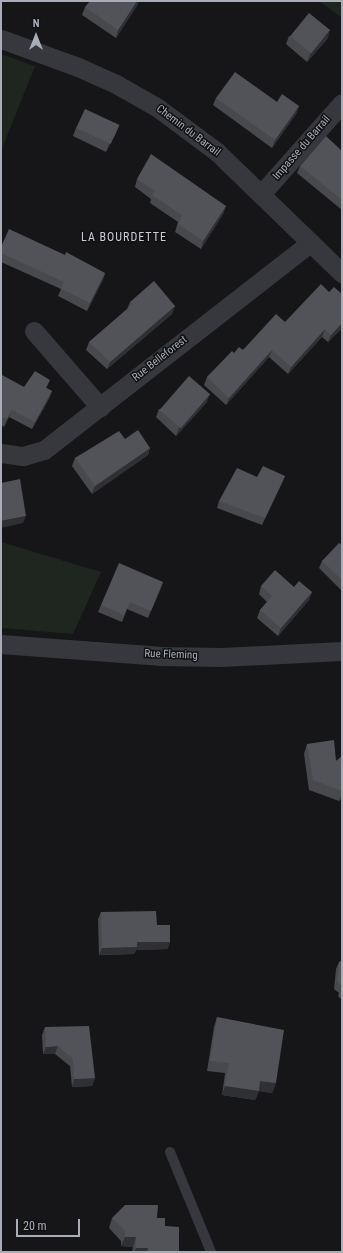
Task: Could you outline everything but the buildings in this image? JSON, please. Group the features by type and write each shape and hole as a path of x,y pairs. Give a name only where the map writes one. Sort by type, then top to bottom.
{"street":[{"name":"Chemin du Barrail","path":"1,39 78,67 146,100 217,152 262,193 342,273"},
{"name":"Impasse du Barrail","path":"262,193 342,103"},
{"name":"Rue Belleforest","path":"1,454 23,456 44,450 311,242"},
{"path":"34,331 100,407"},
{"name":"Rue Fleming","path":"1,644 160,656 221,657 342,650"}],"lane":[{"path":"170,1152 211,1252"}],"shaded area":[{"path":"319,1 342,1 342,18"},
{"path":"1,54 35,66 1,151"},
{"path":"1,542 101,572 73,634 1,628"}],"district":[{"name":"LA BOURDETTE","path":"124,238"}]}
